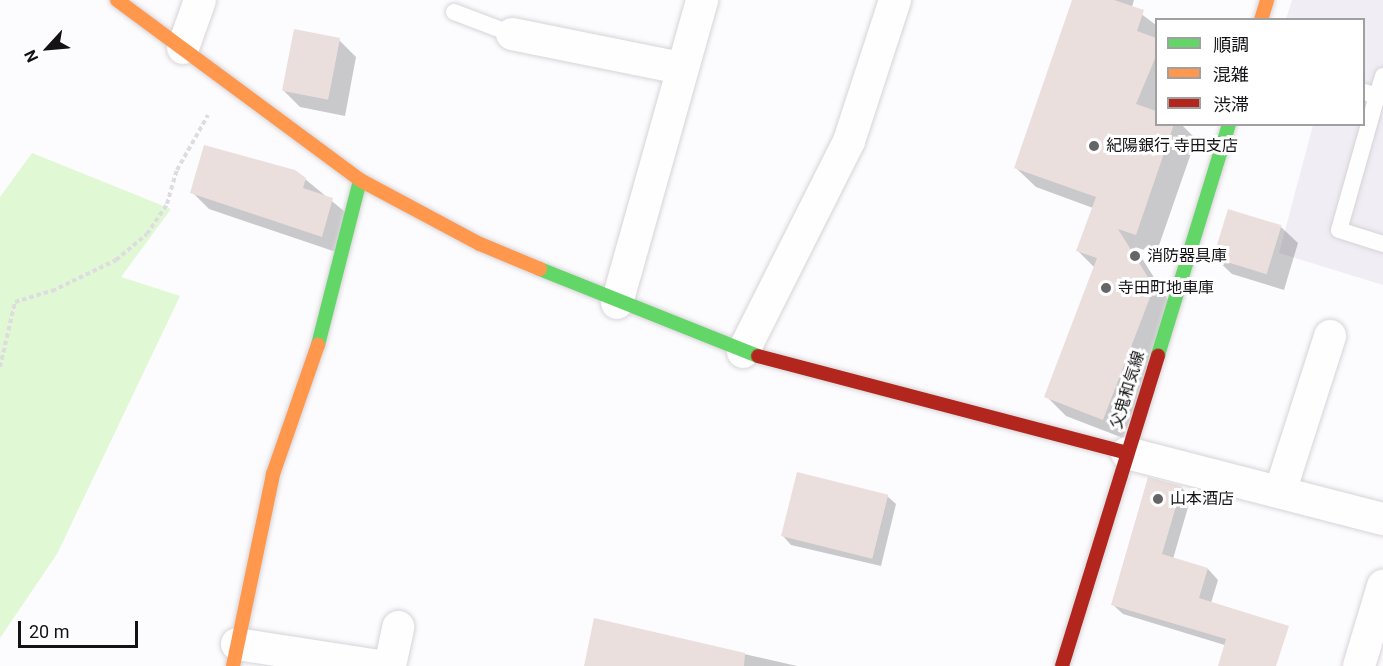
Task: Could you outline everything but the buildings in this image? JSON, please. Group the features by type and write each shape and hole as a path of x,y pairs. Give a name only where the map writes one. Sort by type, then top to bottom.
{"street":[{"path":"117,0 226,83 360,180 480,244 617,303 743,352 1383,519"},
{"path":"183,48 200,0"},
{"path":"617,303 681,68 702,0"},
{"path":"743,352 849,141 895,0"},
{"path":"1262,18 1267,0"},
{"path":"512,34 681,68"},
{"name":"父鬼和気線","path":"1062,666 1227,126"},
{"path":"360,180 319,341 273,474 235,655 379,666"},
{"path":"1280,492 1330,336"},
{"path":"1359,666 1383,586"},
{"path":"390,666 398,627"}],"lane":[{"path":"454,12 512,34"},
{"path":"1365,116 1370,94 1383,76"},
{"path":"1363,126 1339,230 1383,244"}],"path":[{"path":"0,367 15,302 52,291 116,260 147,234 226,83"}],"shaded area":[{"path":"1292,0 1383,0 1383,285 1279,253 1313,126 1365,126 1365,18 1286,18"}],"green space":[{"path":"32,153 171,209 121,277 180,296 57,554 0,638 0,197"}],"traffic: fast":[{"path":"1158,355 1228,126"},
{"path":"318,345 360,180"},
{"path":"540,269 758,356"}],"traffic: slow":[{"path":"117,0 360,180 480,244 540,269"},
{"path":"1262,18 1267,0"},
{"path":"233,666 273,474 318,345"}],"traffic: jam":[{"path":"1062,666 1158,355"},
{"path":"758,356 1127,453"}],"place":[{"name":"紀陽銀行 寺田支店","path":"1094,146"},
{"name":"消防器具庫","path":"1135,256"},
{"name":"寺田町地車庫","path":"1106,288"},
{"name":"山本酒店","path":"1158,499"}]}
